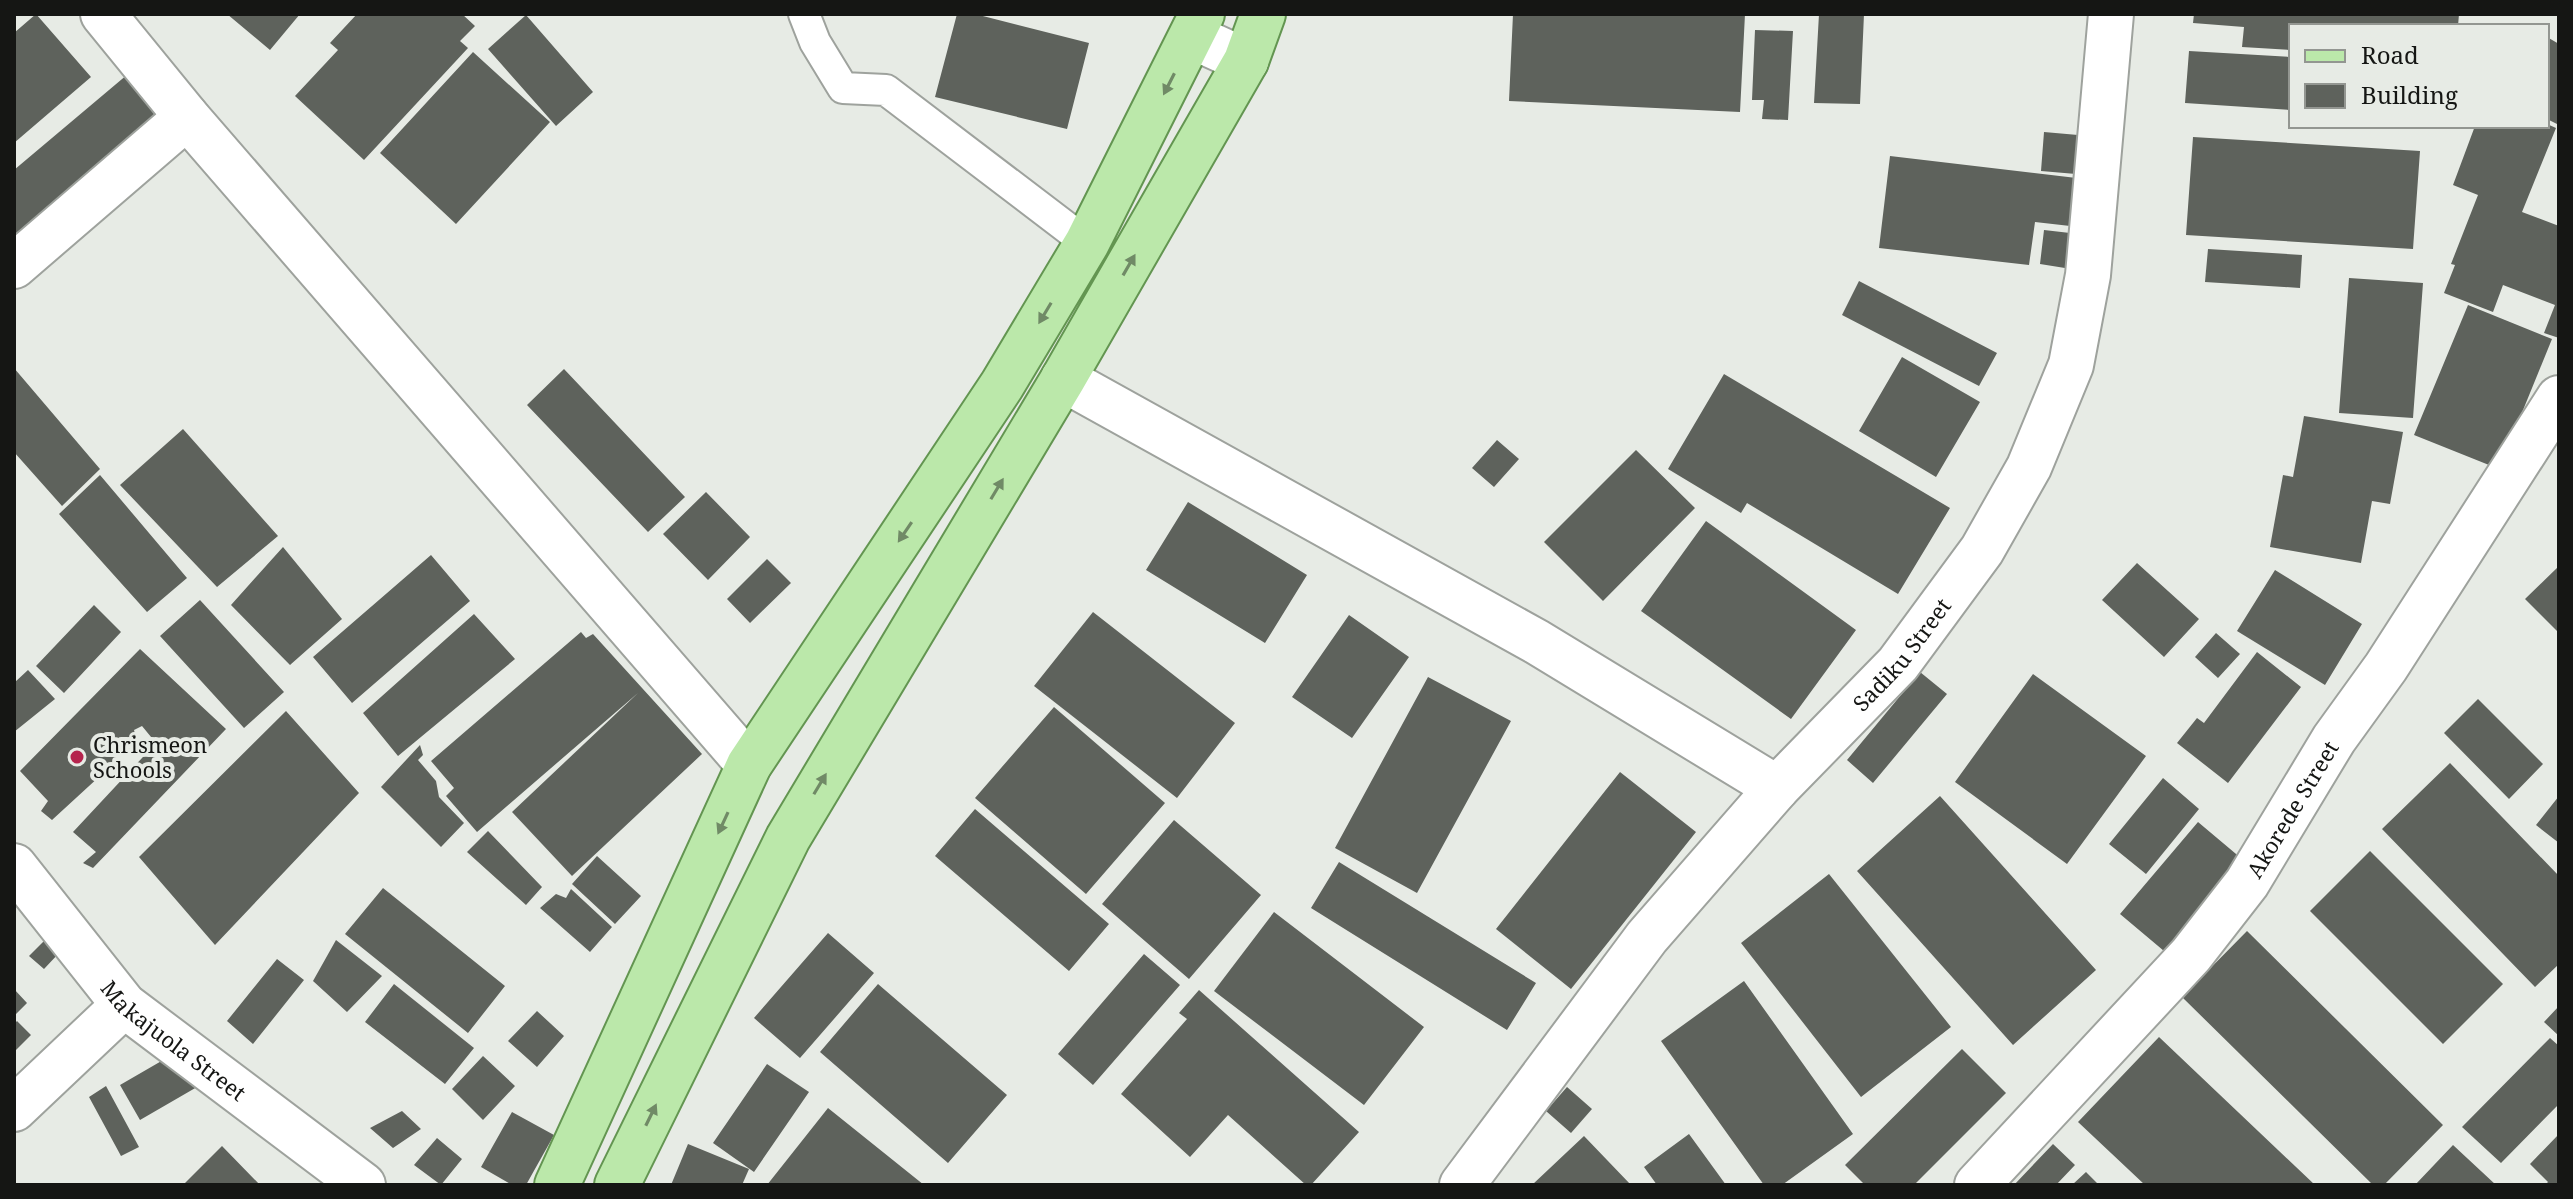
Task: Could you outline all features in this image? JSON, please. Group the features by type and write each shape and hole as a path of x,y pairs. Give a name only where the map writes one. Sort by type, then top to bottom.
{"main road":[{"path":"617,1185 788,838 1063,379 1246,61 1263,14"},
{"path":"557,1185 749,765 1002,385 1087,243 1198,26"}],"street":[{"path":"103,14 187,117 749,765"},
{"name":"Sadiku Street","path":"1462,1185 1647,937 1777,788 1898,664 1982,550 2029,467 2071,365 2088,275 2111,14"},
{"path":"1198,26 1246,61"},
{"path":"14,266 187,117"},
{"path":"1063,379 1537,642 1777,788"},
{"name":"Akorede Street","path":"1977,1185 2191,955 2247,883 2334,739 2386,667 2559,398"},
{"name":"Makajuola Street","path":"14,866 124,1005 363,1185"},
{"path":"14,1109 124,1005"}],"lane":[{"path":"804,14 815,42 843,88 886,90 1087,243"}],"building":[{"path":"36,14 91,77 14,143 14,33"},
{"path":"227,14 300,14 270,50"},
{"path":"357,14 462,14 475,26 460,41 468,48 364,160 295,96 338,50 330,43"},
{"path":"957,14 975,14 1089,43 1067,129 935,97"},
{"path":"1513,14 1745,14 1740,112 1509,101"},
{"path":"1819,14 1864,14 1860,104 1814,103"},
{"path":"2194,14 2459,14 2458,24 2289,24 2289,50 2242,47 2244,27 2193,23"},
{"path":"526,15 593,92 556,126 488,49"},
{"path":"1755,30 1793,31 1788,120 1762,119 1764,100 1752,100"},
{"path":"2549,38 2559,44 2559,125 2549,120"},
{"path":"2189,51 2289,57 2289,110 2185,103"},
{"path":"473,52 550,122 456,224 380,153"},
{"path":"128,74 160,112 14,236 14,170"},
{"path":"2549,125 2556,128 2522,212 2559,226 2559,338 2544,333 2555,305 2503,285 2493,312 2444,293 2455,265 2451,264 2478,195 2453,185 2474,128 2549,128"},
{"path":"2044,132 2078,135 2076,174 2041,171"},
{"path":"2193,137 2420,151 2413,249 2186,235"},
{"path":"1890,156 2085,179 2079,227 2035,222 2029,265 1879,248"},
{"path":"2044,230 2070,233 2065,268 2040,264"},
{"path":"2208,249 2302,255 2300,288 2205,282"},
{"path":"2349,278 2423,283 2413,418 2339,413"},
{"path":"1859,281 1997,353 1979,386 1842,315"},
{"path":"2468,305 2552,339 2499,469 2414,435"},
{"path":"1902,357 1980,402 1936,477 1859,431"},
{"path":"14,368 100,469 62,506 14,452"},
{"path":"564,369 685,497 648,532 527,405"},
{"path":"1724,374 1950,508 1898,594 1747,503 1741,513 1668,469"},
{"path":"2304,416 2403,432 2390,504 2372,501 2361,563 2270,547 2283,475 2293,477"},
{"path":"183,429 278,536 217,587 120,485"},
{"path":"1497,440 1519,459 1494,487 1472,468"},
{"path":"1636,450 1695,508 1603,601 1544,542"},
{"path":"100,475 187,578 147,612 59,514"},
{"path":"706,492 750,537 708,580 663,534"},
{"path":"1188,502 1307,575 1265,643 1146,570"},
{"path":"1706,521 1856,630 1791,719 1641,611"},
{"path":"283,547 342,619 290,665 231,605"},
{"path":"431,555 470,601 352,703 313,657"},
{"path":"767,559 791,583 750,623 727,599"},
{"path":"2137,563 2199,619 2164,657 2102,600"},
{"path":"2559,566 2559,633 2525,599"},
{"path":"2275,570 2362,624 2325,685 2237,631"},
{"path":"200,600 284,692 244,728 160,636"},
{"path":"94,605 121,632 64,693 36,666"},
{"path":"1093,612 1235,723 1177,798 1034,686"},
{"path":"474,614 515,659 398,756 363,713"},
{"path":"1349,615 1409,657 1352,738 1292,697"},
{"path":"581,632 586,638 593,634 702,754 572,876 512,812 638,693 477,832 446,796 454,788 431,761"},
{"path":"2216,633 2240,654 2218,678 2195,657"},
{"name":"Chrismeon Schools","path":"140,649 226,729 93,868 83,863 96,852 73,832 156,743 142,726 134,730 137,742 52,820 41,811 48,801 20,771"},
{"path":"2257,652 2301,687 2228,783 2177,743 2197,718 2204,723"},
{"path":"28,670 55,699 14,732 14,683"},
{"path":"1920,672 1947,694 1873,783 1847,760"},
{"path":"2033,674 2146,756 2067,864 1955,782"},
{"path":"1428,677 1511,721 1417,893 1335,848"},
{"path":"2478,699 2543,764 2509,799 2444,733"},
{"path":"1054,707 1165,803 1086,894 975,798"},
{"path":"286,711 359,793 215,945 139,857"},
{"path":"420,745 423,755 418,760 436,781 439,797 464,823 441,847 381,787"},
{"path":"2450,763 2559,876 2559,964 2535,987 2382,829"},
{"path":"1620,772 1696,832 1571,989 1496,929"},
{"path":"2163,778 2199,809 2146,874 2109,844"},
{"path":"1940,796 2096,970 2013,1045 1857,871"},
{"path":"2559,796 2559,843 2536,825"},
{"path":"975,809 1109,924 1069,971 935,856"},
{"path":"1174,820 1261,895 1189,979 1102,904"},
{"path":"2198,822 2242,859 2164,951 2120,914"},
{"path":"488,831 542,887 526,905 467,852"},
{"path":"2370,851 2503,984 2443,1044 2310,911"},
{"path":"597,856 641,896 615,924 572,884"},
{"path":"1339,862 1536,983 1507,1030 1311,908"},
{"path":"1829,874 1951,1027 1861,1097 1741,943"},
{"path":"383,888 505,986 468,1033 345,934"},
{"path":"571,889 612,927 590,952 540,908 556,894 566,898"},
{"path":"1274,912 1424,1027 1364,1105 1214,991"},
{"path":"2247,931 2443,1125 2384,1185 2373,1185 2182,997"},
{"path":"828,933 874,973 800,1058 754,1018"},
{"path":"46,939 60,952 44,969 29,956"},
{"path":"336,940 382,976 347,1012 313,981"},
{"path":"1144,954 1180,985 1093,1085 1058,1054"},
{"path":"277,959 304,980 253,1044 227,1021"},
{"path":"1744,981 1853,1134 1782,1185 1764,1185 1661,1041"},
{"path":"394,984 474,1048 445,1084 365,1022"},
{"path":"878,984 1007,1095 948,1163 820,1052"},
{"path":"14,989 27,1003 14,1016"},
{"path":"1199,990 1359,1132 1311,1185 1306,1185 1228,1115 1190,1157 1121,1094 1187,1019 1179,1013"},
{"path":"2559,1006 2559,1036 2544,1022"},
{"path":"537,1011 564,1036 537,1067 508,1041"},
{"path":"17,1021 31,1035 14,1052 14,1024"},
{"path":"2159,1037 2315,1185 2145,1185 2078,1122"},
{"path":"2550,1038 2559,1046 2559,1104 2501,1163 2462,1127"},
{"path":"1962,1049 2006,1093 1914,1185 1865,1185 1845,1165"},
{"path":"177,1052 197,1087 140,1120 120,1085"},
{"path":"483,1056 515,1086 483,1120 452,1089"},
{"path":"767,1064 809,1092 754,1172 713,1143"},
{"path":"106,1086 139,1147 121,1156 89,1097"},
{"path":"1567,1087 1592,1109 1571,1133 1546,1111"},
{"path":"828,1108 924,1185 767,1185"},
{"path":"402,1111 421,1129 393,1148 370,1128"},
{"path":"512,1112 554,1135 526,1185 512,1185 481,1167"},
{"path":"1689,1134 1726,1185 1657,1185 1644,1167"},
{"path":"2559,1134 2559,1185 2545,1185 2548,1182 2530,1164"},
{"path":"1584,1136 1631,1185 1532,1185"},
{"path":"437,1138 462,1159 441,1185 414,1165"},
{"path":"688,1144 749,1169 742,1185 671,1185"},
{"path":"2053,1144 2075,1165 2056,1185 2014,1185"},
{"path":"2453,1145 2496,1185 2415,1185"},
{"path":"222,1146 260,1185 183,1185"},
{"path":"2086,1172 2099,1185 2072,1185"}],"place":[{"name":"Chrismeon Schools","path":"77,757"}]}
